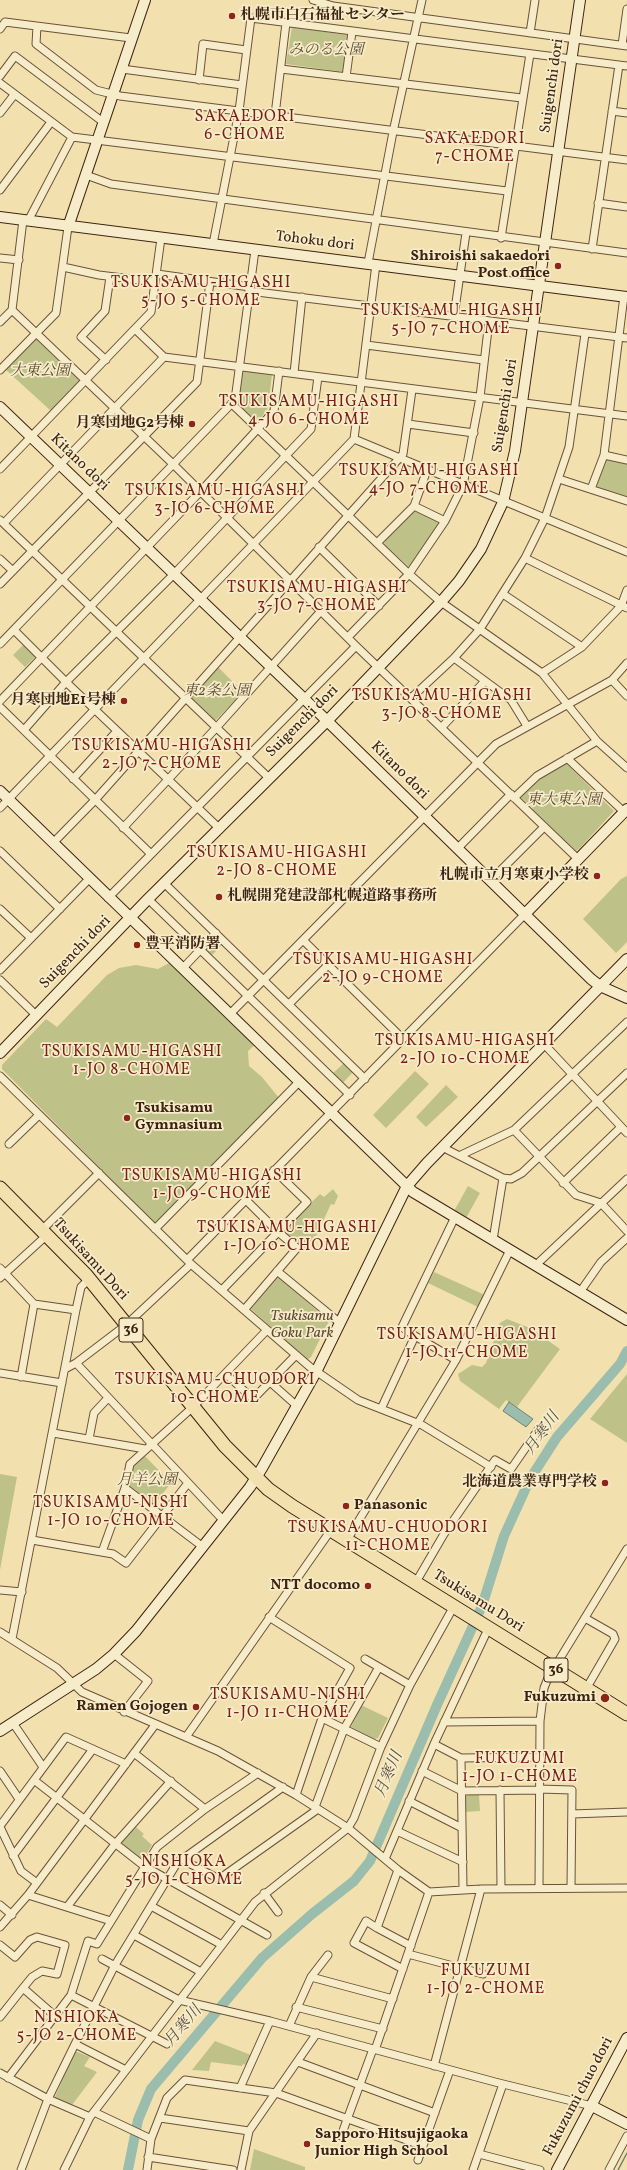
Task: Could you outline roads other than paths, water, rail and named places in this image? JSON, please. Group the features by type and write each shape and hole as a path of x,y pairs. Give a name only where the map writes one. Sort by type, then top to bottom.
{"highway":[{"name":"Tsukisamu Dori","path":"0,1188 88,1279 231,1453 256,1478 292,1506 488,1626 627,1714"}],"street":[{"path":"0,370 56,313 68,227 145,0"},
{"path":"313,0 334,3 417,22 530,33 574,42 624,46 627,9"},
{"path":"0,808 354,439 372,306 372,264 376,220 393,132 422,0"},
{"path":"530,33 535,0"},
{"name":"Suigenchi dori","path":"0,1054 164,882 220,829 442,602 473,562 503,502 515,451 580,0"},
{"path":"213,244 220,199 239,111 251,18 627,66"},
{"path":"0,29 5,22 132,38"},
{"path":"274,115 286,23"},
{"path":"37,26 36,44 96,90 113,95 274,115 393,132 627,160"},
{"path":"346,77 352,32"},
{"path":"199,80 203,44 246,50"},
{"path":"501,238 514,146 530,54"},
{"path":"0,76 15,56 103,122"},
{"path":"592,249 618,65"},
{"path":"122,69 242,86"},
{"path":"281,69 522,98"},
{"path":"0,83 14,95 72,137 507,192"},
{"path":"0,113 14,95"},
{"path":"612,111 627,113"},
{"path":"0,190 52,122"},
{"path":"0,322 12,310 25,221 72,137"},
{"path":"86,174 111,184 501,238 627,253"},
{"path":"598,203 627,207"},
{"name":"Tohoku dori","path":"0,217 68,227 213,244 625,297"},
{"path":"454,316 466,233"},
{"path":"0,469 87,381 136,330 151,312 161,238"},
{"path":"0,643 235,400 255,250"},
{"path":"0,258 19,260"},
{"path":"63,267 110,277 155,282"},
{"path":"157,274 302,298 627,338"},
{"path":"106,360 81,336 105,311 110,277"},
{"path":"0,584 88,492 197,382 210,282"},
{"path":"591,489 604,455 625,297"},
{"path":"294,373 302,298"},
{"path":"12,310 174,464 200,492 356,646 578,859"},
{"path":"348,637 409,574 445,521 463,485 480,397 489,321"},
{"path":"136,330 164,357 362,382 412,390 480,397 522,404 627,416"},
{"path":"411,698 454,658 480,629 525,558 544,518 569,447 585,334"},
{"path":"366,345 484,360"},
{"path":"164,357 2,522 269,778"},
{"path":"0,701 258,430 274,411 279,371"},
{"path":"24,730 66,682 174,574 310,429 318,377"},
{"path":"53,843 95,800 240,638 289,579 403,454 412,390"},
{"path":"232,404 409,574 442,602 542,673 597,741 627,768"},
{"name":"Kitano dori","path":"2,413 31,437 271,667 524,915 600,986 627,998"},
{"path":"408,424 474,433"},
{"path":"354,439 399,459 627,552"},
{"path":"604,455 627,460"},
{"path":"376,543 414,506 427,470"},
{"path":"558,479 627,501"},
{"path":"414,506 445,521"},
{"path":"319,547 379,606"},
{"path":"525,558 624,607"},
{"path":"0,559 12,571"},
{"path":"542,673 582,647 624,607 627,590"},
{"path":"503,594 582,647"},
{"path":"123,828 216,728 321,610"},
{"path":"14,630 66,682 220,829"},
{"path":"108,898 356,646"},
{"path":"454,658 511,700 527,726"},
{"path":"230,1014 496,744 612,680 627,663"},
{"path":"612,680 627,696"},
{"path":"442,727 486,681"},
{"path":"0,707 150,854"},
{"path":"73,779 117,731"},
{"path":"457,849 513,796 537,776 597,741"},
{"path":"65,1369 76,1363 126,1325 189,1262 245,1199 331,1112 350,1095 403,1038 626,811 566,758"},
{"path":"0,791 108,898 183,968 406,1186 627,1320"},
{"path":"490,882 544,827"},
{"path":"0,851 60,909"},
{"path":"0,970 89,879"},
{"path":"164,882 365,1079"},
{"path":"148,899 350,1095"},
{"path":"0,909 31,938"},
{"path":"183,968 216,933"},
{"path":"302,940 403,1038"},
{"path":"0,1731 74,1683 114,1654 136,1631 256,1478 316,1372 406,1186 442,1147 627,959"},
{"path":"289,1004 328,965"},
{"path":"1,982 37,1016"},
{"path":"461,1155 514,1130 627,1022"},
{"path":"544,1044 627,1133"},
{"path":"442,1147 461,1155 503,1178 511,1179 522,1173 627,1073"},
{"path":"0,1076 189,1262 316,1372 358,1400 417,1424 491,1466"},
{"path":"155,1229 299,1082"},
{"path":"8,1144 39,1115"},
{"path":"563,1183 621,1127"},
{"path":"514,1130 576,1195 601,1203 627,1230"},
{"path":"222,1290 277,1231 307,1202 274,1170"},
{"path":"76,1310 34,1304 2,1273 44,1232 99,1173"},
{"path":"493,1240 503,1178"},
{"path":"536,1265 627,1179"},
{"path":"244,1310 297,1248 277,1231 245,1199"},
{"path":"455,1217 402,1328 456,1360"},
{"path":"580,1292 601,1262 627,1238"},
{"path":"347,1540 456,1360 510,1250"},
{"path":"277,1271 340,1323"},
{"path":"12,1639 76,1310 81,1287 88,1279"},
{"path":"21,1377 34,1304"},
{"path":"102,1552 125,1488 130,1464 193,1407 267,1330"},
{"path":"381,1409 415,1336"},
{"path":"226,1374 253,1399 296,1355"},
{"path":"76,1363 223,1520"},
{"path":"0,1373 62,1383"},
{"path":"270,1382 297,1406"},
{"path":"89,1439 94,1413 108,1398"},
{"path":"416,1582 444,1534 495,1460 511,1469 540,1427"},
{"path":"53,1433 145,1449"},
{"path":"32,1540 113,1554 126,1563 188,1483"},
{"path":"125,1488 203,1547"},
{"path":"186,1737 331,1530"},
{"path":"539,1888 539,1757 540,1720 544,1688 554,1668 627,1549"},
{"path":"0,1590 22,1592"},
{"path":"64,2170 92,2115 241,1920 264,1893 338,1838 348,1828 354,1818 381,1747 410,1685 454,1606"},
{"path":"270,1617 350,1668 322,1718 296,1795"},
{"path":"585,1618 613,1634 615,1639 586,1689"},
{"path":"384,1858 398,1831 422,1771 488,1626"},
{"path":"0,1632 57,1668 82,1692 124,1712 218,1751 283,1787 348,1828 398,1870 429,1892 501,1888 627,1888"},
{"path":"114,1654 148,1681 124,1712"},
{"path":"364,1659 410,1685"},
{"path":"181,1859 219,1879 317,1808 344,1729 379,1667"},
{"path":"322,1718 381,1747"},
{"path":"444,1722 540,1720"},
{"path":"13,1723 43,1767"},
{"path":"0,1927 28,1895 155,1725"},
{"path":"37,1883 21,1871 0,1826 19,1799 66,1737 126,1764"},
{"path":"434,1744 461,1758 539,1757"},
{"path":"13,1856 93,1749"},
{"path":"134,1753 205,1809"},
{"path":"461,1758 463,1889"},
{"path":"0,1771 19,1799"},
{"path":"422,1771 462,1791 572,1790 572,1888"},
{"path":"8,2078 71,1994 88,1941 97,1944 157,1847 205,1809 258,1773"},
{"path":"34,1780 56,1799 144,1866 267,1935"},
{"path":"67,1907 115,1844 171,1781"},
{"path":"21,2170 48,2099 75,2044 115,1966 176,1863 283,1787"},
{"path":"500,1790 501,1888"},
{"path":"409,1801 462,1828"},
{"path":"572,1814 627,1812"},
{"path":"398,1831 463,1862"},
{"path":"377,1928 398,1870"},
{"path":"434,2066 481,1889"},
{"path":"341,2136 359,2086 383,2029 429,1892"},
{"path":"264,1893 278,1912"},
{"path":"28,1895 111,1921"},
{"path":"0,1905 12,1915"},
{"path":"151,1906 222,1945"},
{"path":"403,1969 354,1943 366,1921 411,1946"},
{"path":"134,1935 201,1972"},
{"path":"0,1945 15,1957 30,1940 37,1937 65,1945 57,1974 42,1971 32,1976 1,2012"},
{"path":"408,1954 483,1974"},
{"path":"289,2026 296,2007 311,1977 328,1955"},
{"path":"102,1959 179,2000 231,2011 317,2033 434,2066 592,2106 627,2124"},
{"path":"311,1977 393,1999"},
{"path":"23,1988 55,2016"},
{"path":"71,1994 167,2044"},
{"path":"296,2007 383,2029"},
{"path":"240,2088 270,2021"},
{"path":"241,2170 249,2131 317,2033"},
{"name":"Fukuzumi chuo dori","path":"557,2170 627,2038"},
{"path":"75,2044 126,2070"},
{"path":"298,2062 359,2086 435,2113"},
{"path":"418,2160 450,2070"},
{"path":"0,2073 48,2099 148,2138"},
{"path":"147,2170 148,2138 160,2118 168,2098 185,2080 276,2093 423,2146"},
{"path":"473,2170 503,2084"},
{"path":"160,2118 249,2131"},
{"path":"609,2170 627,2136"},
{"path":"479,2154 540,2170"},
{"path":"148,2157 233,2170"}],"waterway":[{"name":"月寒川","path":"128,2170 138,2120 151,2089 262,1958 312,1914 354,1881 370,1861 437,1705 482,1606 504,1536 530,1479 557,1437 620,1364 627,1351"},
{"path":"618,2170 627,2153"}],"place":[{"name":"札幌市白石福祉センター","path":"232,16"},
{"name":"Shiroishi sakaedori Post office","path":"558,266"},
{"name":"月寒団地G2号棟","path":"192,424"},
{"name":"月寒団地E1号棟","path":"124,701"},
{"name":"札幌市立月寒東小学校","path":"597,876"},
{"name":"札幌開発建設部札幌道路事務所","path":"219,897"},
{"name":"豊平消防署","path":"137,945"},
{"name":"Tsukisamu Gymnasium","path":"127,1118"},
{"name":"北海道農業専門学校","path":"605,1483"},
{"name":"Panasonic","path":"346,1506"},
{"name":"NTT docomo","path":"368,1586"},
{"name":"Fukuzumi","path":"605,1698"},
{"name":"Ramen Gojogen","path":"196,1707"},
{"name":"Sapporo Hitsujigaoka Junior High School","path":"307,2144"}],"district":[{"name":"SAKAEDORI 6-CHOME","path":"245,127"},
{"name":"SAKAEDORI 7-CHOME","path":"475,149"},
{"name":"TSUKISAMU-HIGASHI 5-JO 5-CHOME","path":"201,293"},
{"name":"TSUKISAMU-HIGASHI 5-JO 7-CHOME","path":"451,321"},
{"name":"TSUKISAMU-HIGASHI 4-JO 6-CHOME","path":"309,412"},
{"name":"TSUKISAMU-HIGASHI 4-JO 7-CHOME","path":"429,481"},
{"name":"TSUKISAMU-HIGASHI 3-JO 6-CHOME","path":"215,501"},
{"name":"TSUKISAMU-HIGASHI 3-JO 7-CHOME","path":"317,598"},
{"name":"TSUKISAMU-HIGASHI 3-JO 8-CHOME","path":"442,706"},
{"name":"TSUKISAMU-HIGASHI 2-JO 7-CHOME","path":"162,756"},
{"name":"TSUKISAMU-HIGASHI 2-JO 8-CHOME","path":"277,863"},
{"name":"TSUKISAMU-HIGASHI 2-JO 9-CHOME","path":"383,970"},
{"name":"TSUKISAMU-HIGASHI 2-JO 10-CHOME","path":"465,1051"},
{"name":"TSUKISAMU-HIGASHI 1-JO 8-CHOME","path":"132,1062"},
{"name":"TSUKISAMU-HIGASHI 1-JO 9-CHOME","path":"212,1186"},
{"name":"TSUKISAMU-HIGASHI 1-JO 10-CHOME","path":"287,1238"},
{"name":"TSUKISAMU-HIGASHI 1-JO 11-CHOME","path":"467,1345"},
{"name":"TSUKISAMU-CHUODORI 10-CHOME","path":"215,1390"},
{"name":"TSUKISAMU-NISHI 1-JO 10-CHOME","path":"111,1513"},
{"name":"TSUKISAMU-CHUODORI 11-CHOME","path":"388,1538"},
{"name":"TSUKISAMU-NISHI 1-JO 11-CHOME","path":"288,1705"},
{"name":"FUKUZUMI 1-JO 1-CHOME","path":"520,1769"},
{"name":"NISHIOKA 5-JO 1-CHOME","path":"184,1872"},
{"name":"FUKUZUMI 1-JO 2-CHOME","path":"486,1981"},
{"name":"NISHIOKA 5-JO 2-CHOME","path":"77,2028"}],"park label":[{"name":"みのる公園","path":"326,51"},
{"name":"大東公園","path":"40,372"},
{"name":"東2条公園","path":"217,692"},
{"name":"東大東公園","path":"564,801"},
{"name":"Tsukisamu Goku Park","path":"302,1326"},
{"name":"月羊公園","path":"147,1481"}]}
